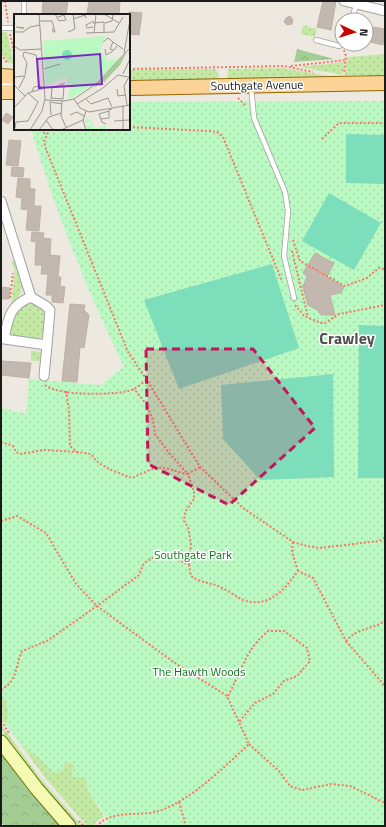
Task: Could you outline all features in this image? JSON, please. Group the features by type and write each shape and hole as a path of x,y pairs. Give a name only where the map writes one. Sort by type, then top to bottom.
{"main road":[{"path":"1,76 13,70"},
{"name":"Southgate Avenue","path":"130,88 385,83"},
{"path":"1,92 14,92"}],"street":[{"path":"344,1 385,12"},
{"path":"1,85 14,86"},
{"path":"1,201 31,297 50,310 44,376"},
{"path":"31,297 14,306 2,338 47,345"},
{"path":"1,742 32,783 69,826"}],"lane":[{"path":"24,1 24,14"},
{"path":"354,12 356,5"},
{"path":"1,28 14,28"},
{"path":"316,40 334,43"},
{"path":"251,85 254,118 285,192 288,210 284,256 293,301"}],"path":[{"path":"344,52 346,60 344,77"},
{"path":"1,54 13,70"},
{"path":"130,69 288,67 346,60"},
{"path":"288,67 315,72"},
{"path":"322,139 339,123 385,123"},
{"path":"130,127 208,131 217,132 223,136 284,286"},
{"path":"42,130 46,135"},
{"path":"49,130 44,141 46,149 128,352 147,380 200,467 243,508 293,542 320,548 379,541 385,537"},
{"path":"292,236 300,261 345,286 367,278 379,268 385,269"},
{"path":"292,251 308,318"},
{"path":"10,299 13,271"},
{"path":"293,301 301,313 308,318 317,322 325,323 339,314 376,305 385,305"},
{"path":"44,376 45,384 49,388 104,394 134,389 147,380"},
{"path":"134,389 147,405 154,421 155,434 169,453 188,474 194,492 194,499 185,512 184,521 188,527 191,544 189,566 191,576 201,582 215,584 242,600 262,602 275,597 287,586 298,571"},
{"path":"66,391 69,410 70,446 77,452"},
{"path":"1,442 13,446 16,452 20,454 44,450 91,454 96,461 104,464 109,470 132,478 164,467 179,474 188,474 200,467"},
{"path":"1,521 17,516 46,533 76,584 97,606 172,662 227,696 249,744 279,770 290,786 302,790 331,784 350,786 385,803"},
{"path":"293,542 292,552 298,571 314,578 346,641 385,686"},
{"path":"1,690 8,686 15,676 22,651 47,641 97,606 139,575 144,563 156,556 167,554 189,566"},
{"path":"346,641 353,632 378,626 385,621"},
{"path":"227,696 236,682 242,664 259,639 268,631 284,631 307,648 310,661 297,676 284,681 273,694 255,703 239,722"},
{"path":"98,825 112,816 155,812 179,802 249,744"},
{"path":"179,802 186,826"}],"highlighted area":[{"path":"146,349 253,349 315,428 229,505 148,464"}],"green space":[{"path":"303,25 317,29 315,37 301,34"},
{"path":"1,32 7,32 14,64 7,62 1,51"},
{"path":"297,49 334,59 294,62"},
{"path":"385,54 385,75 345,75 347,57"},
{"path":"344,62 343,75 299,67"},
{"path":"283,68 339,78 227,81 228,69"},
{"path":"215,69 218,72 219,81 164,83 130,81 130,70"},
{"name":"Southgate Park","path":"385,101 385,826 99,826 108,821 87,788 86,777 73,777 72,772 75,765 69,762 65,763 63,770 56,773 40,758 21,745 6,725 8,709 6,701 1,694 1,408 26,414 29,379 100,385 124,367 97,309 61,220 31,130 130,130 130,102"},
{"path":"346,134 385,135 385,184 346,183"},
{"path":"329,193 381,223 354,270 302,241"},
{"path":"11,261 16,262 22,290 17,299 11,304 15,271"},
{"path":"272,264 299,348 179,389 144,300"},
{"path":"32,303 37,304 46,312 43,336 38,340 15,336 10,333 11,322 15,314 22,307"},
{"path":"359,325 385,326 385,478 358,478"},
{"path":"31,350 43,353 42,361 31,361"},
{"path":"333,374 334,477 260,480 223,439 221,385"},
{"path":"1,694 6,701 8,709 6,725 1,719"},
{"path":"1,724 38,775 82,826 76,826 32,776 10,746"},
{"path":"21,745 40,758 49,768 69,762 75,765 72,772 80,778 86,776 87,788 104,817 96,822 94,826 87,826 47,780"},
{"path":"1,754 33,796 60,826 4,826 1,822"}],"building":[{"path":"43,1 68,1 66,14 42,14"},
{"path":"89,1 120,1 119,14 87,14"},
{"path":"323,1 336,1 331,30 317,27"},
{"path":"129,12 142,13 139,35 130,34"},
{"path":"290,16 293,20 292,24 287,25 284,22 286,18"},
{"path":"374,27 385,29 383,45 374,43"},
{"path":"6,113 13,117 8,124 2,120"},
{"path":"9,140 21,141 18,166 6,165"},
{"path":"12,167 24,168 23,177 11,176"},
{"path":"18,178 30,179 30,189 35,189 34,206 41,206 39,231 26,230 28,210 21,209 22,198 16,197"},
{"path":"32,232 44,233 43,238 51,239 50,255 60,256 58,277 61,277 60,286 65,287 63,303 52,302 52,295 46,295 48,274 41,274 42,265 35,265 36,242 31,241"},
{"path":"315,253 334,263 327,277 344,287 341,293 330,295 335,315 321,315 317,310 308,305 303,287 307,276 303,273"},
{"path":"1,287 10,288 9,299 1,299"},
{"path":"70,304 85,305 84,310 89,315 84,348 80,347 77,382 62,381"},
{"path":"1,361 31,363 29,378 1,375"}],"district":[{"name":"Crawley","path":"347,338"}],"park label":[{"name":"The Hawth Woods","path":"199,671"}]}
